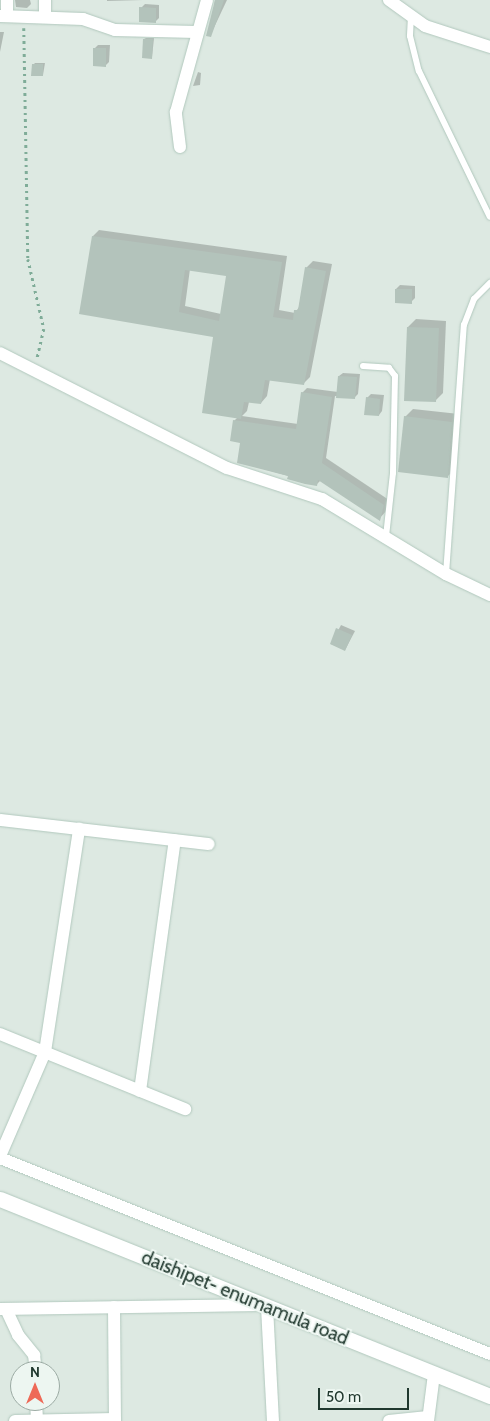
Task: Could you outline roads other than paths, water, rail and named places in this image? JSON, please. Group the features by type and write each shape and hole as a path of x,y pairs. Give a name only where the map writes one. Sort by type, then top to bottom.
{"street":[{"path":"7,0 4,16 45,16 83,19 115,30 196,32"},
{"path":"45,0 45,16"},
{"path":"180,147 176,112 196,32 207,0"},
{"path":"389,0 425,26 490,47"},
{"path":"0,353 227,468 309,494 386,536 446,574 490,595"},
{"path":"0,820 209,844"},
{"path":"78,829 45,1052 0,1157 490,1354"},
{"path":"140,1091 175,840"},
{"path":"0,1034 185,1109"},
{"name":"daishipet- enumamula road","path":"0,1199 490,1396"},
{"path":"35,1361 34,1355 18,1335 3,1309 264,1306 273,1421"},
{"path":"15,1421 115,1420 114,1307"},
{"path":"389,1421 428,1419 434,1374"}],"lane":[{"path":"411,16 410,36 419,71 490,217"},
{"path":"446,574 464,325 474,299 490,283"},
{"path":"363,366 389,368 395,376 393,473 386,536"}]}
